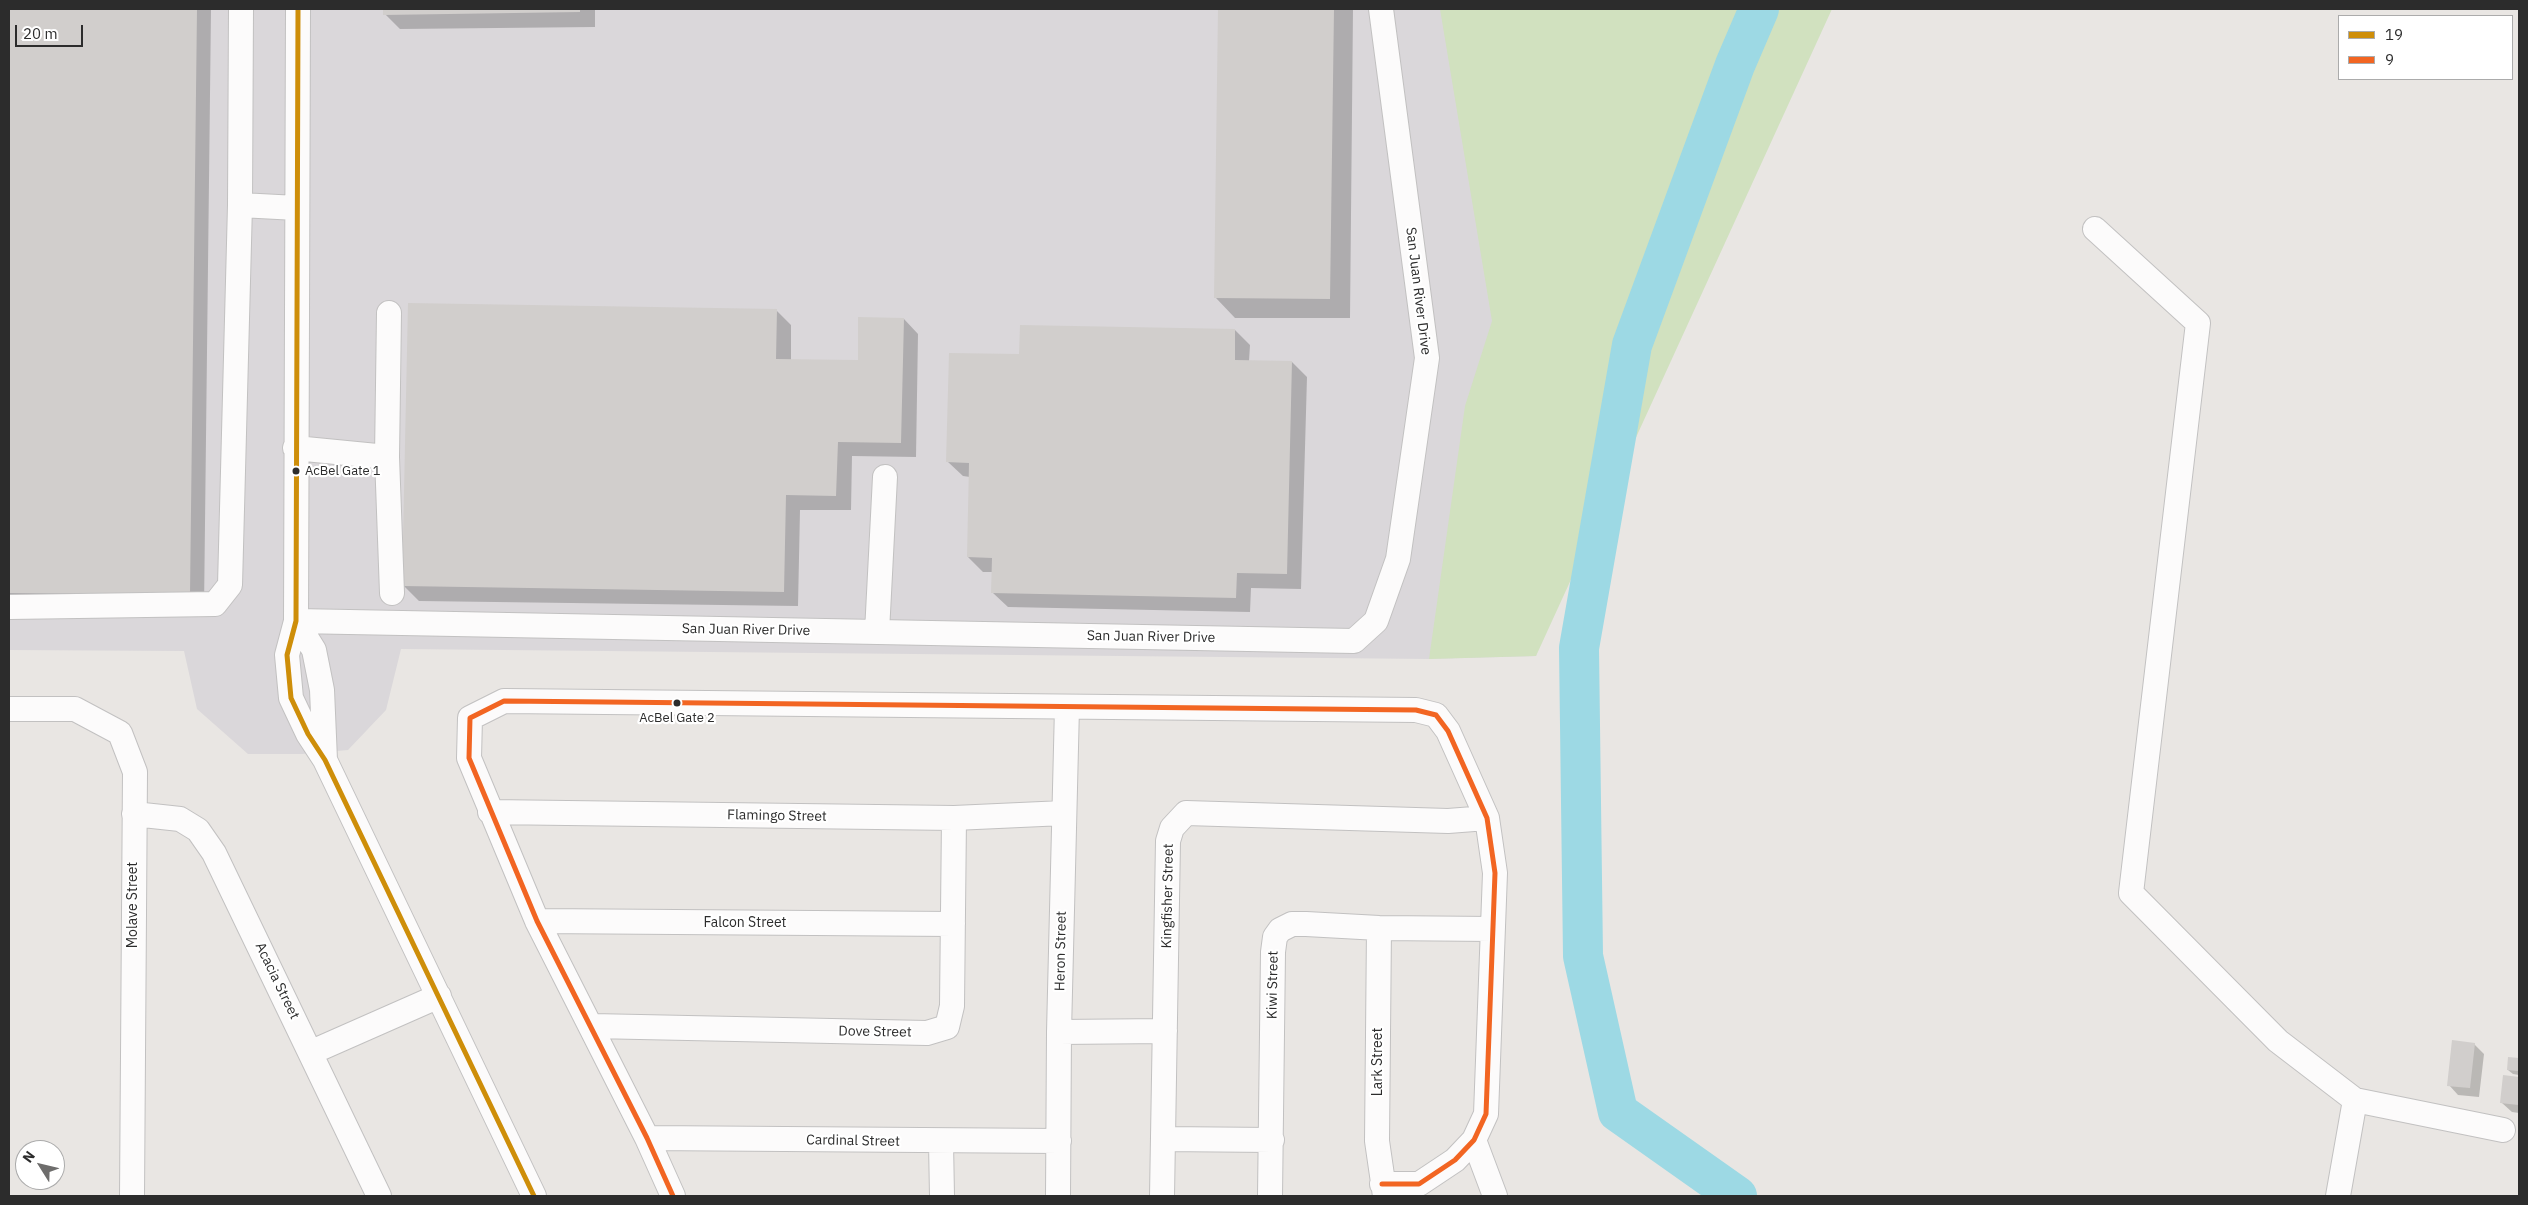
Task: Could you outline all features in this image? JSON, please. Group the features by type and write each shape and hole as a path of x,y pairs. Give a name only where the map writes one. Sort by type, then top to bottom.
{"street":[{"path":"9,607 215,604 230,585 240,205 241,9"},
{"path":"298,9 295,448 296,621 287,655 291,698 308,734 325,760 534,1196"},
{"name":"San Juan River Drive","path":"296,621 1354,641 1376,621 1398,558 1427,358 1381,9"},
{"path":"240,205 297,208"},
{"path":"2095,229 2198,323 2131,893 2278,1041 2355,1100 2503,1130"},
{"path":"389,314 387,457 392,593"},
{"path":"295,448 387,457"},
{"path":"878,632 885,477"},
{"path":"296,621 314,650 322,690 325,760"},
{"path":"673,1196 592,1026 537,921 469,758 470,718 504,701 1416,710 1436,715 1448,731 1487,818 1495,872 1486,1114 1474,1140 1455,1160 1419,1184 1383,1190"},
{"name":"Heron Street","path":"1058,1196 1059,1032 1067,707"},
{"name":"Molave Street","path":"9,709 75,709 120,733 135,772 132,1196"},
{"name":"Flamingo Street","path":"490,812 954,818 1064,813"},
{"name":"Kingfisher Street","path":"1162,1196 1168,841 1172,828 1186,813 1448,821 1487,818"},
{"name":"Acacia Street","path":"134,814 180,819 198,830 214,853 312,1052 379,1196"},
{"name":"Dove Street","path":"592,1026 938,1032 947,1027 951,1017 954,818"},
{"name":"Falcon Street","path":"537,921 953,924"},
{"name":"Kiwi Street","path":"1270,1196 1273,952 1275,937 1280,930 1292,924 1379,928 1492,928"},
{"name":"Lark Street","path":"1379,928 1377,1141 1383,1190"},
{"path":"312,1052 439,996"},
{"path":"1059,1032 1165,1031"},
{"path":"2338,1196 2355,1100"},
{"name":"Cardinal Street","path":"647,1138 941,1142 1059,1141"},
{"path":"1163,1139 1272,1140"},
{"path":"1474,1140 1495,1196"},
{"path":"941,1142 942,1196"}],"shaded area":[{"path":"9,9 1702,9 1536,656 1429,659 401,649 386,710 348,750 302,754 248,754 197,709 184,651 9,650"}],"green space":[{"path":"1440,9 1832,9 1536,656 1429,659 1465,406 1492,321"}],"building":[{"path":"9,9 197,9 190,594 9,593"},
{"path":"383,9 580,9 580,12 383,15"},
{"path":"1218,9 1334,9 1330,299 1214,298"},
{"path":"408,303 777,309 776,359 858,360 858,317 904,318 901,443 838,442 836,496 786,495 784,592 402,586"},
{"path":"1020,325 1235,329 1235,360 1292,361 1287,574 1237,573 1236,598 991,593 992,558 967,557 969,463 946,462 949,353 1019,354"},
{"path":"2452,1040 2475,1043 2470,1088 2447,1086"},
{"path":"2508,1057 2519,1058 2519,1071 2507,1070"},
{"path":"2503,1075 2519,1077 2519,1105 2500,1103"}],"waterway":[{"path":"1737,1196 1618,1112 1583,956 1579,648 1632,345 1735,65 1759,9"}],"transit line":[{"name":"19","path":"298,9 296,621 287,655 291,698 308,734 325,760 534,1196"},
{"name":"9","path":"673,1196 647,1138 537,921 469,758 470,718 504,701 1416,710 1436,715 1448,731 1487,818 1495,873 1486,1114 1474,1140 1455,1160 1419,1184 1382,1184"}],"place":[{"name":"AcBel Gate 1","path":"296,471"},
{"name":"AcBel Gate 2","path":"677,703"}]}
